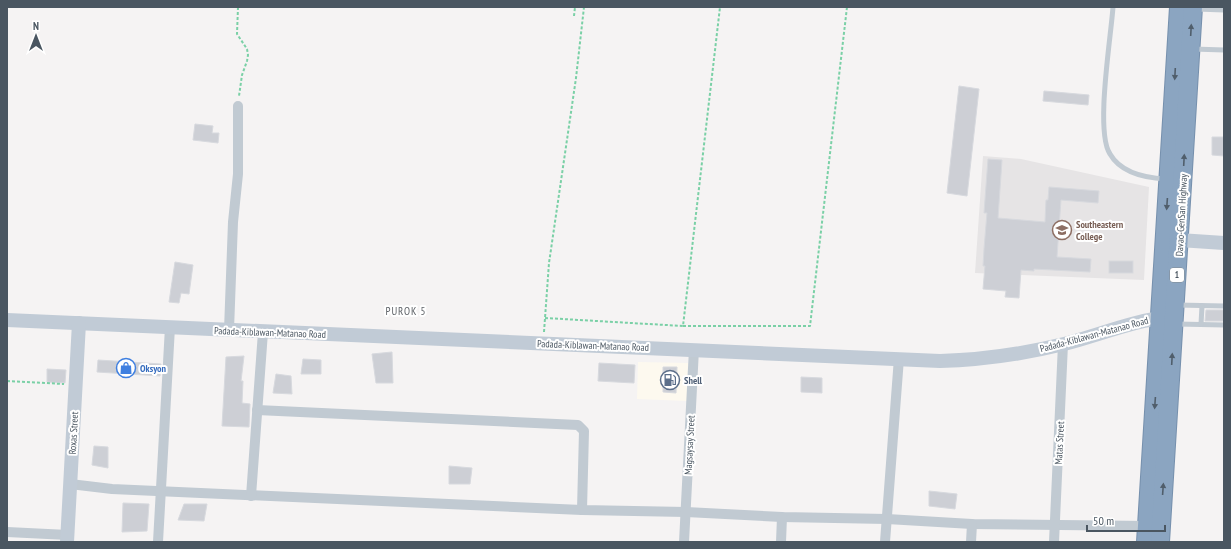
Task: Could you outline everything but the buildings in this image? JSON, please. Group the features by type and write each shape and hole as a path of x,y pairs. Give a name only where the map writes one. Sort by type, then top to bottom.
{"highway":[{"name":"Davao-GenSan Highway","path":"1160,542 1171,316 1169,180 1188,8"},
{"name":"Davao-GenSan Highway","path":"1146,534 1179,240 1190,49 1188,8"}],"main road":[{"path":"1179,240 1224,243"},
{"name":"Padada-Kiblawan-Matanao Road","path":"7,320 263,332 968,360 999,357 1064,344 1135,322 1171,316"},
{"name":"Roxas Street","path":"68,539 79,323"}],"street":[{"path":"229,330 233,222 238,174 238,106"},
{"path":"158,542 170,327"},
{"path":"251,496 263,332"},
{"name":"Matas Street","path":"1054,542 1064,344"},
{"name":"Magsaysay Street","path":"684,542 694,349"},
{"path":"885,542 899,358"},
{"path":"257,410 578,425 584,431 582,510"},
{"path":"70,484 112,488 251,496 582,510 887,519 972,524 1055,524 1146,534"},
{"path":"781,542 782,517"},
{"path":"971,542 972,524"},
{"path":"7,532 68,539"}],"lane":[{"path":"1113,7 1103,115 1106,146 1110,155 1131,172 1142,176 1169,180"},
{"path":"1188,8 1224,10"},
{"path":"1190,49 1224,50"},
{"path":"1201,324 1202,306"},
{"path":"1171,316 1202,306 1224,306"},
{"path":"1171,316 1201,324 1224,325"}],"path":[{"path":"238,7 236,34 247,49 248,55 240,84 238,106"},
{"path":"574,16 575,7"},
{"path":"543,343 550,256 576,78 584,7"},
{"path":"683,326 720,7"},
{"path":"545,318 683,326 810,326 848,7"},
{"path":"7,381 75,385"}],"shaded area":[{"name":"Southeastern College","path":"983,156 1021,159 1149,187 1144,280 975,273"},
{"path":"638,362 688,363 687,401 637,399"}],"place":[{"name":"Southeastern College","path":"1062,230"},
{"name":"Oksyon","path":"126,368"},
{"name":"Shell","path":"670,380"}],"district":[{"name":"PUROK 5","path":"406,311"}]}
